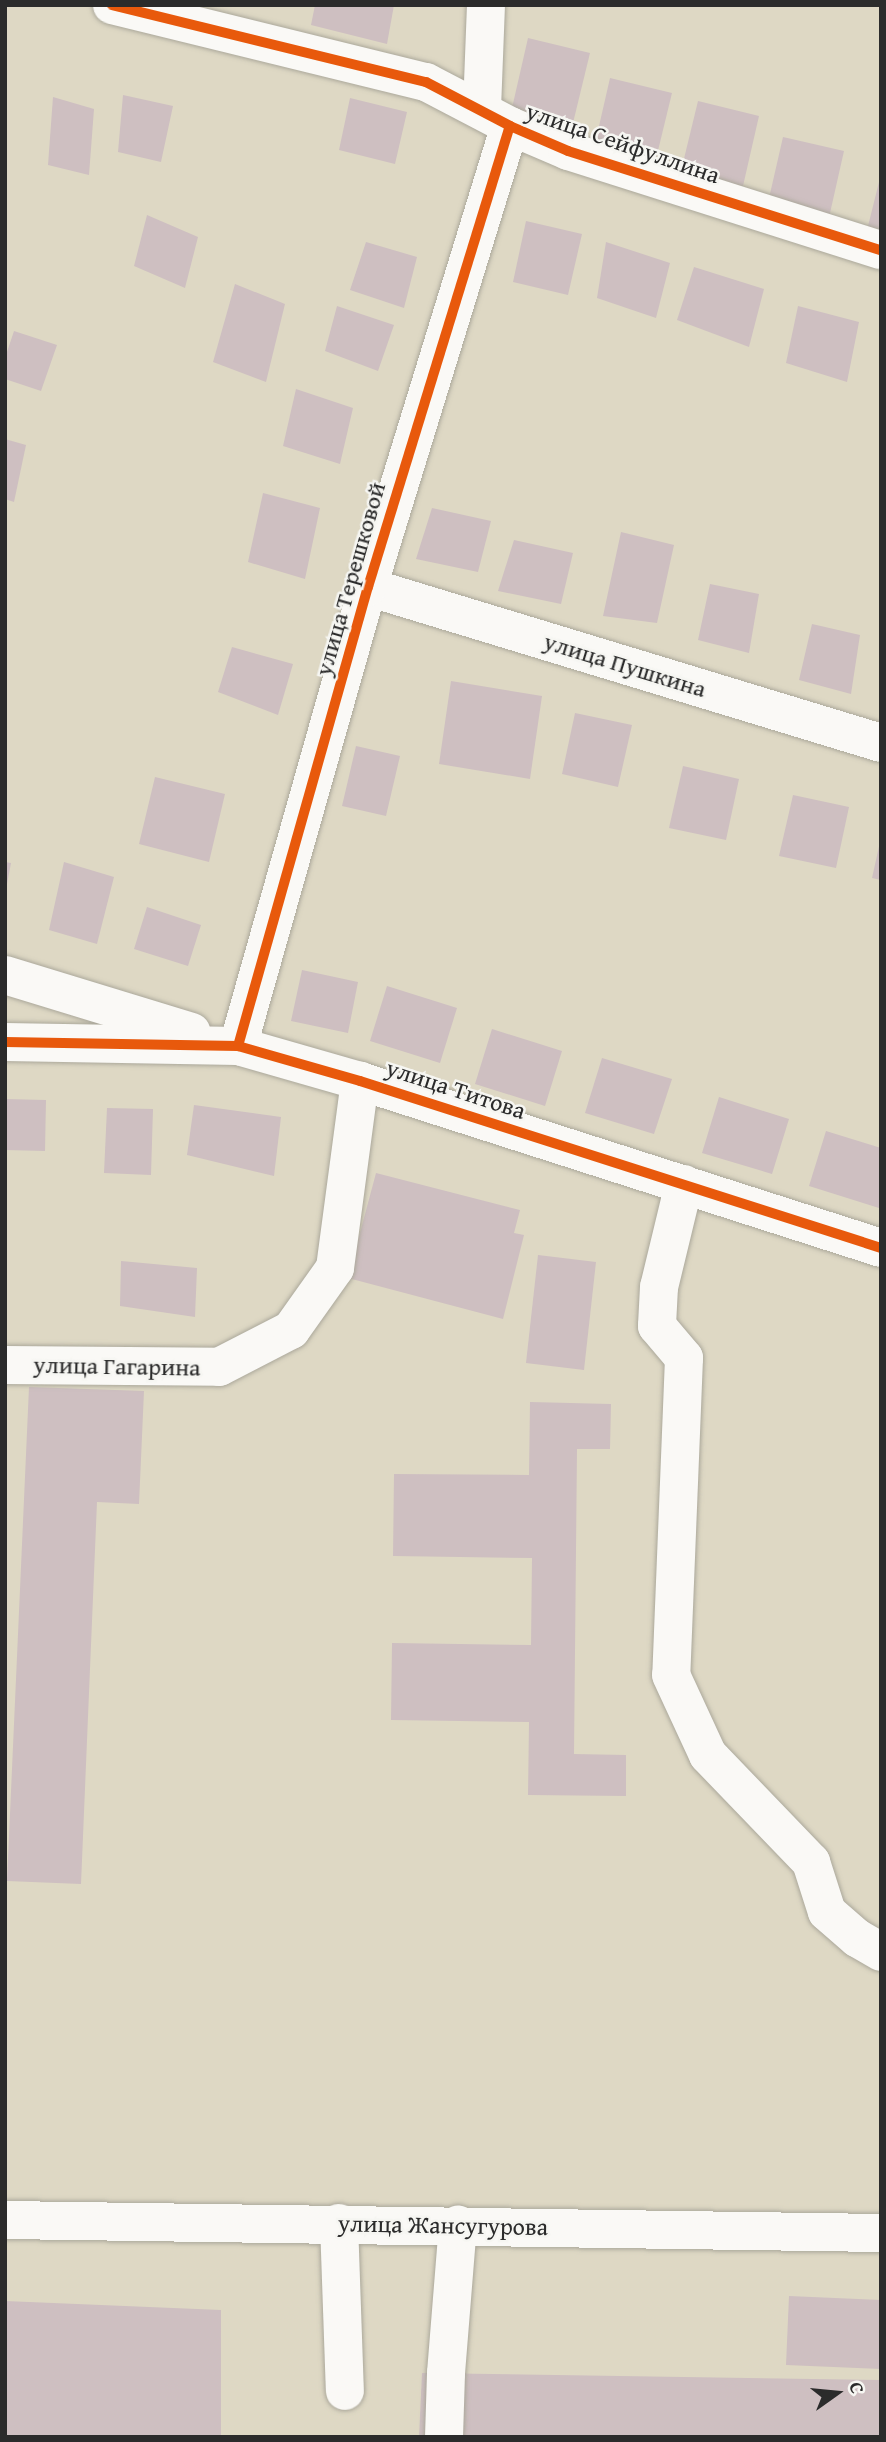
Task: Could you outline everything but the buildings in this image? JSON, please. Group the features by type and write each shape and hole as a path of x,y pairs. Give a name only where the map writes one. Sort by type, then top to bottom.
{"street":[{"name":"улица Сейфуллина","path":"112,5 426,82 568,151 881,250"},
{"name":"улица Терешковой","path":"238,1046 368,587 496,118 486,5"},
{"name":"улица Пушкина","path":"368,587 881,743"},
{"path":"5,975 238,1046"},
{"name":"улица Титова","path":"5,1042 238,1046 360,1081 881,1248"},
{"name":"улица Гагарина","path":"5,1365 219,1367 291,1330 335,1268 360,1081"},
{"path":"684,1184 659,1287 657,1326 684,1358 671,1675 708,1755 811,1862 827,1912 857,1938 881,1952"},
{"name":"улица Жансугурова","path":"5,2220 458,2224 881,2233"},
{"path":"339,2223 345,2391"},
{"path":"444,2437 446,2373 458,2224"}],"cycle path":[{"path":"112,5 426,82 510,126 568,151 881,250"},
{"path":"238,1046 368,587 510,126"},
{"path":"5,1042 238,1046 360,1081 881,1248"}]}
